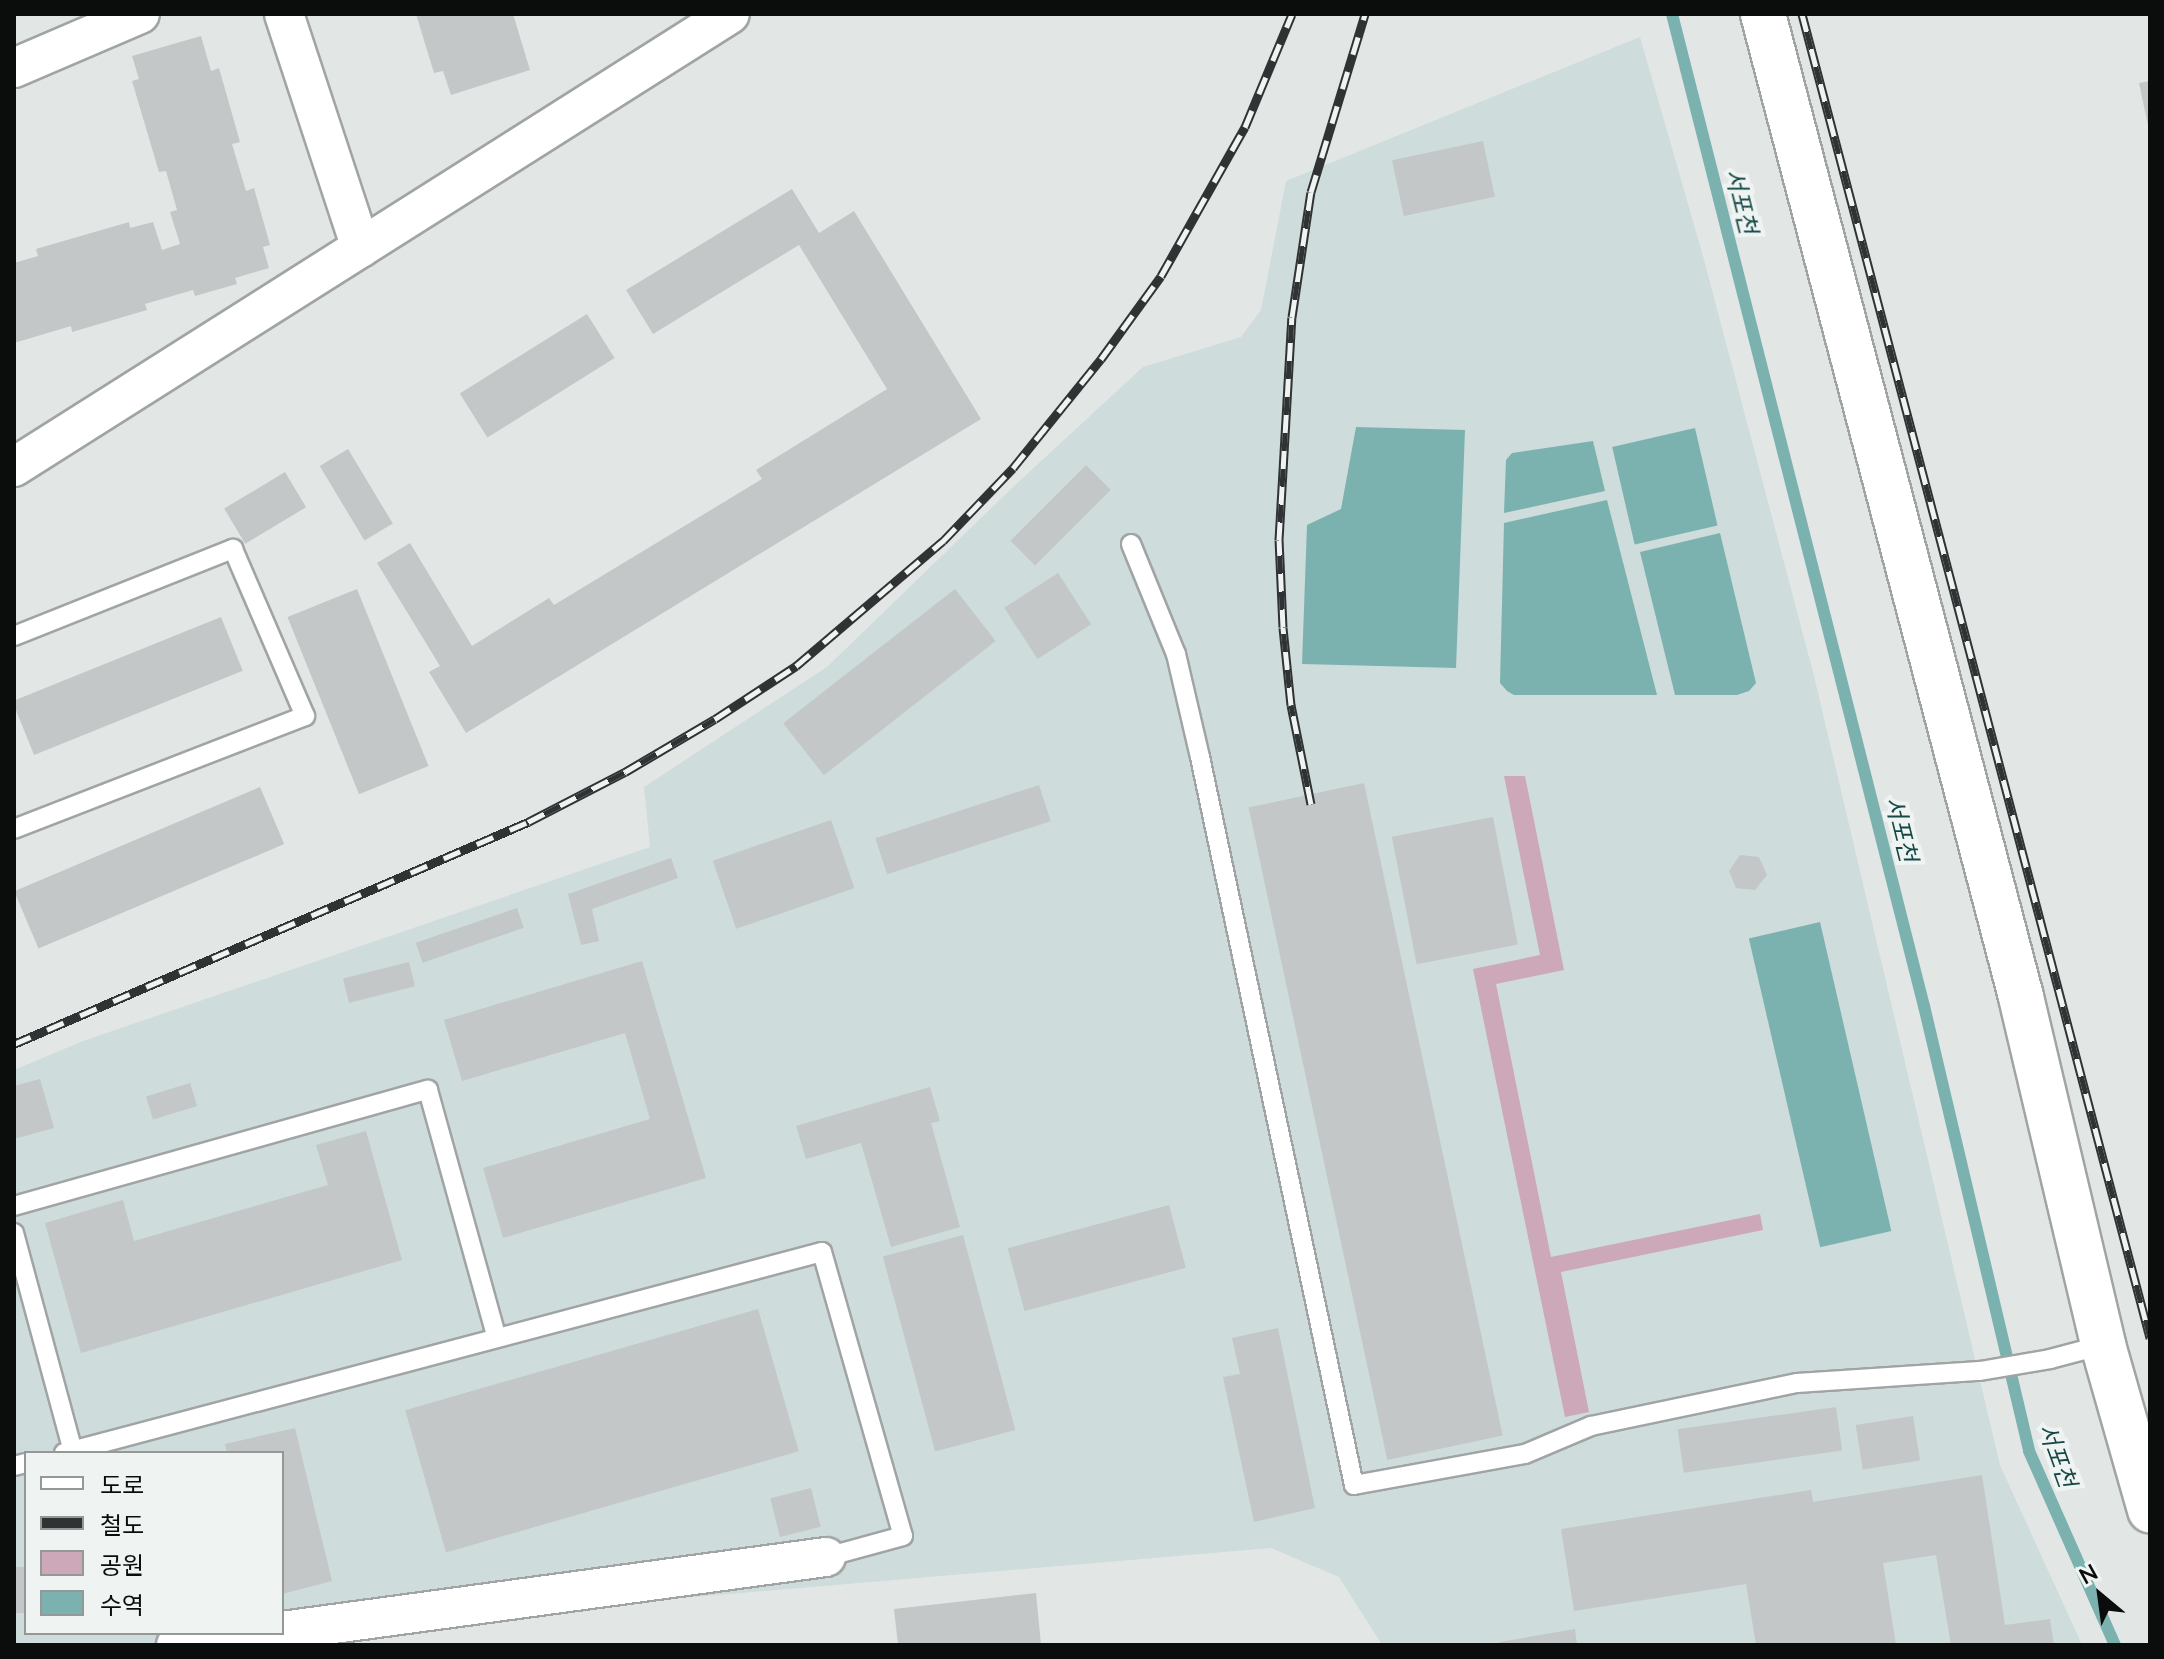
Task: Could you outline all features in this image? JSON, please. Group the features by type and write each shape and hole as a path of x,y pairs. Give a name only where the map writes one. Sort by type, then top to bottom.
{"street":[{"path":"14,68 140,14"},
{"path":"284,14 361,248"},
{"path":"14,467 730,14"},
{"path":"1763,14 2021,997 2103,1345 2150,1510"},
{"path":"284,1631 826,1557"},
{"path":"176,1645 249,1635"}],"lane":[{"path":"1131,544 1176,654 1354,1485 1525,1454 1591,1426 1797,1383 1980,1371 2050,1359 2103,1345"},
{"path":"14,636 233,549 305,716 14,829"},
{"path":"14,1206 428,1090 497,1338"},
{"path":"14,1233 69,1451"},
{"path":"73,1451 822,1252 903,1536 826,1557"}],"shaded area":[{"path":"1640,37 1703,256 1814,676 2000,1465 2082,1645 1382,1645 1339,1577 1271,1548 284,1632 284,1451 24,1451 24,1635 250,1635 132,1645 14,1645 14,1070 83,1041 650,847 644,787 827,667 1013,487 1143,367 1241,337 1261,310 1286,181"}],"green space":[{"path":"1504,776 1525,776 1564,970 1496,984 1551,1257 1760,1214 1763,1230 1561,1272 1589,1412 1565,1417 1473,969 1540,955"}],"water":[{"path":"1356,427 1465,430 1456,668 1302,664 1307,525 1341,509"},
{"path":"1695,428 1717,525 1635,545 1612,447"},
{"path":"1593,441 1605,491 1504,513 1506,460 1512,453"},
{"path":"1607,500 1657,695 1514,695 1500,683 1504,523"},
{"path":"1720,533 1756,683 1749,691 1737,695 1675,695 1640,552"},
{"path":"1820,922 1891,1231 1820,1247 1749,938"}],"building":[{"path":"416,14 513,14 530,70 451,95 443,71 434,73"},
{"path":"201,36 211,71 219,68 240,142 232,144 246,191 254,188 270,245 263,247 269,268 235,278 237,284 195,296 193,290 145,304 147,310 72,332 71,326 14,343 14,263 38,256 36,249 129,222 130,228 153,222 162,250 180,244 170,212 177,210 166,171 159,172 132,81 139,79 132,56"},
{"path":"2150,81 2150,130 2149,130 2139,83"},
{"path":"1483,141 1495,197 1404,216 1392,160"},
{"path":"792,189 819,233 854,211 981,419 466,733 429,672 440,666 377,563 410,543 472,646 549,598 554,605 762,479 756,470 887,389 799,245 653,334 626,290"},
{"path":"587,314 615,358 487,438 460,393"},
{"path":"348,449 393,524 365,541 320,466"},
{"path":"1086,465 1111,490 1035,565 1010,541"},
{"path":"285,472 306,507 245,544 224,509"},
{"path":"1058,573 1091,624 1038,659 1004,608"},
{"path":"357,589 429,766 359,794 287,617"},
{"path":"955,589 996,641 824,775 783,723"},
{"path":"221,617 243,671 34,755 14,701"},
{"path":"1364,783 1503,1435 1387,1460 1249,808"},
{"path":"1039,785 1051,821 887,874 875,838"},
{"path":"260,787 284,844 38,948 14,891"},
{"path":"1493,817 1518,945 1417,964 1392,837"},
{"path":"831,820 854,888 736,929 713,861"},
{"path":"1740,855 1759,857 1767,875 1755,890 1736,888 1729,871"},
{"path":"671,858 678,878 592,909 599,941 581,945 568,894"},
{"path":"517,908 524,928 423,963 416,943"},
{"path":"642,961 706,1178 503,1238 483,1168 650,1119 625,1033 462,1081 444,1020"},
{"path":"409,962 415,986 349,1003 343,978"},
{"path":"40,1079 54,1128 14,1139 14,1086"},
{"path":"190,1083 197,1106 153,1119 146,1096"},
{"path":"930,1087 940,1121 931,1123 960,1227 891,1247 861,1143 806,1159 796,1126"},
{"path":"366,1131 402,1260 81,1353 45,1223 123,1200 134,1241 328,1185 316,1145"},
{"path":"1169,1205 1186,1268 1025,1311 1008,1248"},
{"path":"963,1235 1015,1430 935,1452 883,1256"},
{"path":"758,1309 799,1451 446,1552 405,1410"},
{"path":"1278,1328 1315,1508 1254,1522 1223,1377 1240,1374 1232,1338"},
{"path":"1836,1407 1842,1451 1684,1473 1678,1429"},
{"path":"1913,1416 1920,1460 1863,1470 1856,1425"},
{"path":"295,1428 332,1581 284,1593 284,1451 227,1451 225,1444"},
{"path":"1982,1475 2005,1625 2050,1619 2054,1645 1951,1645 1936,1555 1883,1563 1896,1645 1756,1645 1746,1584 1574,1611 1561,1529 1811,1490 1813,1502"},
{"path":"811,1488 821,1527 780,1537 770,1498"},
{"path":"14,1567 24,1567 24,1613 14,1613"},
{"path":"1036,1593 1041,1645 898,1645 894,1609"},
{"path":"1575,1629 1577,1645 1500,1645 1500,1642"}],"waterway":[{"name":"서포천","path":"1672,14 1924,1006 2029,1451 2115,1645"}],"railway":[{"path":"14,1044 528,822 625,772 796,666 943,541 1013,468 1101,359 1161,276 1245,127 1292,14"},
{"path":"1311,804 1291,705 1279,540 1292,317 1311,192 1365,14"},
{"path":"1802,14 2150,1338"}]}
